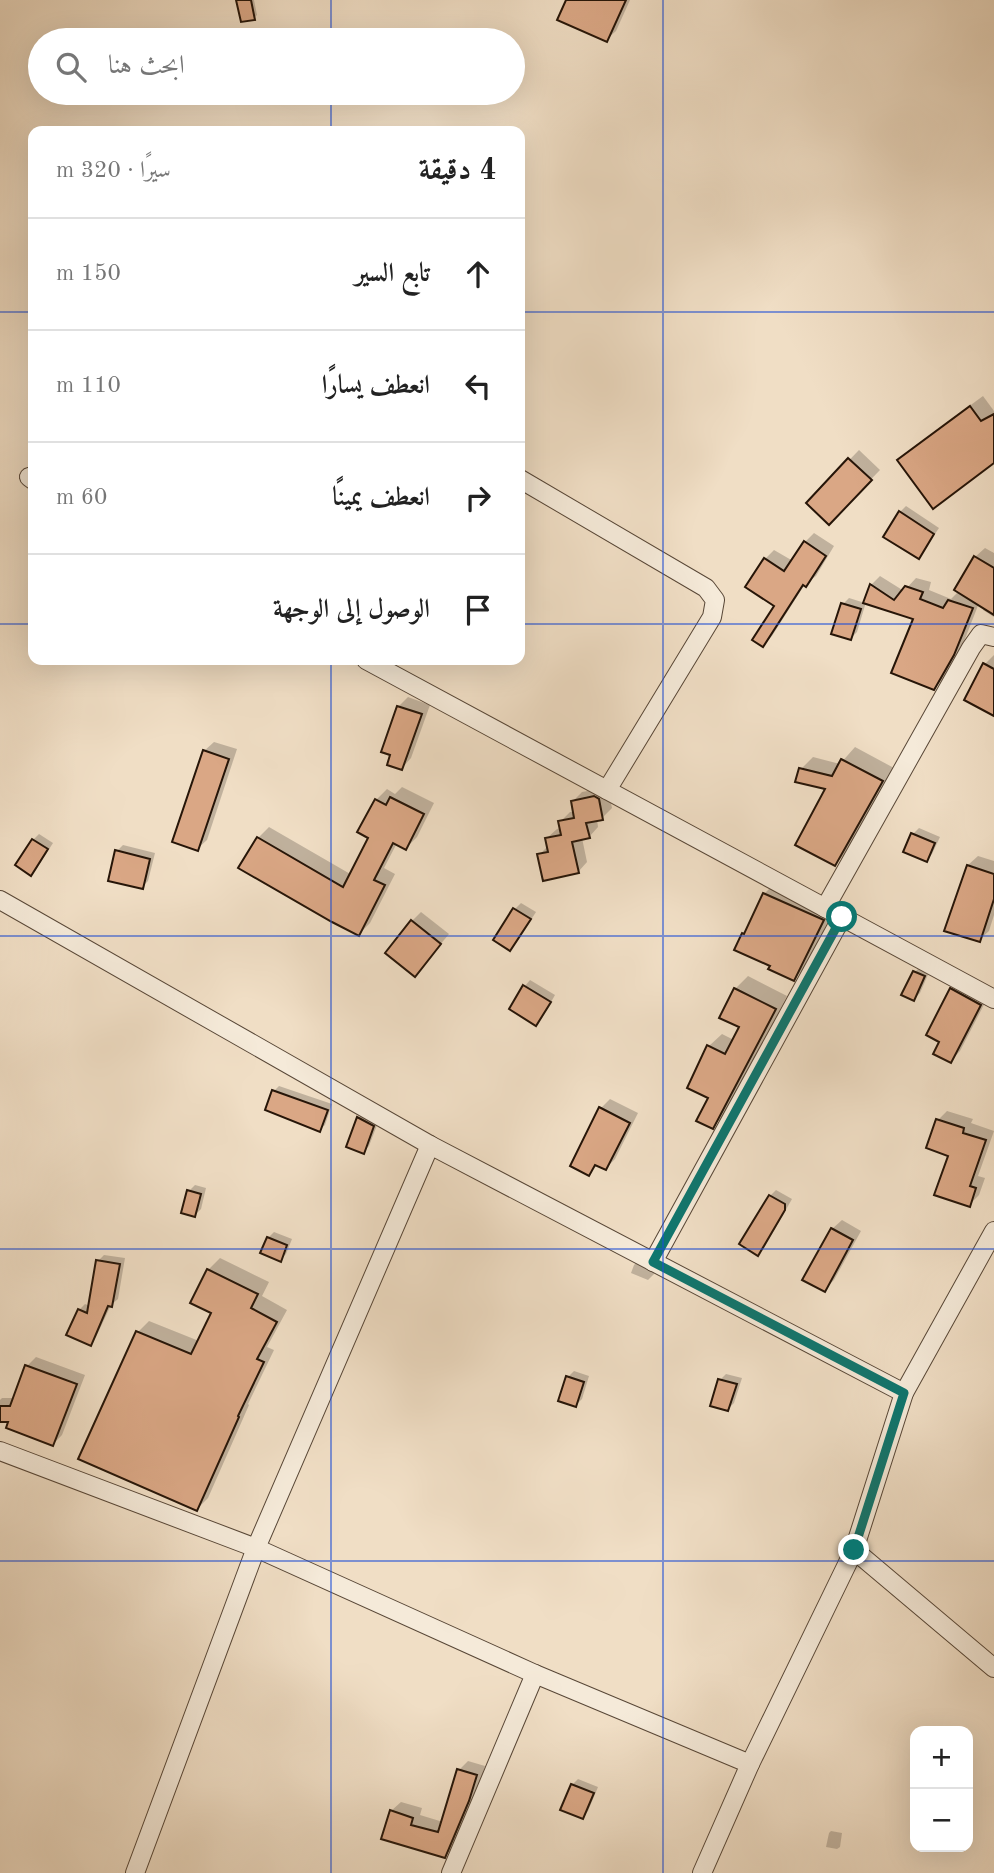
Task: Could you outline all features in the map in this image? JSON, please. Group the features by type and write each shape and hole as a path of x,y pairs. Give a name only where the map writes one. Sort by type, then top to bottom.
{"street":[{"path":"525,482 706,588 715,600 712,617 607,790"},
{"path":"825,908 971,648 981,635 994,637"},
{"path":"375,665 994,999"},
{"path":"0,900 430,1145 904,1393"},
{"path":"653,1262 842,917"},
{"path":"135,1873 256,1548 430,1145"},
{"path":"702,1873 750,1764 854,1550 904,1393 994,1231"},
{"path":"0,1451 256,1548 534,1674 750,1764"},
{"path":"854,1550 994,1668"},
{"path":"450,1873 534,1674"}],"building":[{"path":"236,0 251,0 255,20 241,22"},
{"path":"566,0 626,0 607,42 557,20"},
{"path":"970,406 981,421 994,414 994,463 933,509 897,460"},
{"path":"848,458 872,480 829,525 806,503"},
{"path":"899,511 934,534 919,559 883,537"},
{"path":"804,541 826,556 806,587 803,585 763,647 752,640 774,606 745,587 764,558 784,571"},
{"path":"974,556 994,568 994,615 954,590"},
{"path":"870,584 894,600 905,586 923,592 920,599 943,608 948,600 973,608 954,655 934,690 891,673 913,619 863,603"},
{"path":"841,603 861,609 851,640 831,634"},
{"path":"983,663 994,669 994,716 964,700"},
{"path":"397,706 422,714 402,770 387,765 390,755 381,752"},
{"path":"203,750 229,759 198,851 172,842"},
{"path":"841,759 883,781 835,866 795,845 825,789 795,782 799,768 832,776"},
{"path":"594,796 599,799 603,820 586,823 590,838 572,842 579,873 543,881 537,854 548,852 545,838 561,835 558,821 574,818 571,801"},
{"path":"390,797 424,814 406,850 393,843 374,880 385,885 359,936 238,868 257,837 343,887 368,838 357,832 375,799 386,805"},
{"path":"911,833 935,843 927,862 903,852"},
{"path":"32,839 48,849 31,876 15,865"},
{"path":"115,850 150,859 143,889 108,881"},
{"path":"967,865 994,874 994,899 980,942 944,931"},
{"path":"763,893 824,920 794,981 768,969 770,966 734,950"},
{"path":"513,908 531,919 510,951 493,940"},
{"path":"411,920 441,944 415,977 385,953"},
{"path":"913,971 925,976 914,1001 901,995"},
{"path":"523,985 551,1002 536,1026 509,1009"},
{"path":"734,988 776,1009 713,1129 696,1121 708,1098 687,1088 707,1045 725,1054 739,1027 719,1018"},
{"path":"950,988 981,1005 951,1063 933,1054 939,1042 926,1035"},
{"path":"272,1090 328,1110 320,1132 265,1110"},
{"path":"599,1107 630,1123 606,1170 595,1165 589,1176 570,1166"},
{"path":"357,1117 374,1126 364,1154 346,1147"},
{"path":"936,1119 964,1128 963,1133 986,1140 970,1186 976,1188 970,1207 934,1195 948,1156 926,1148"},
{"path":"187,1190 201,1194 195,1217 181,1213"},
{"path":"769,1195 785,1204 785,1210 758,1256 739,1244"},
{"path":"831,1228 853,1240 825,1292 802,1280"},
{"path":"267,1237 287,1245 281,1262 260,1253"},
{"path":"96,1260 120,1264 112,1307 108,1306 91,1346 66,1335 78,1309 87,1313"},
{"path":"207,1269 258,1294 251,1308 277,1322 257,1359 264,1362 197,1511 78,1459 136,1331 191,1354 211,1313 190,1303"},
{"path":"25,1365 77,1384 53,1446 6,1428 8,1422 0,1422 0,1406 10,1406"},
{"path":"566,1376 584,1382 576,1407 558,1401"},
{"path":"718,1379 737,1384 728,1411 710,1406"},
{"path":"457,1769 477,1775 445,1858 381,1839 390,1810 413,1818 411,1825 438,1832"},
{"path":"571,1784 594,1793 583,1819 560,1810"}],"route":[{"path":"842,917 653,1262 904,1393 854,1550"}]}
